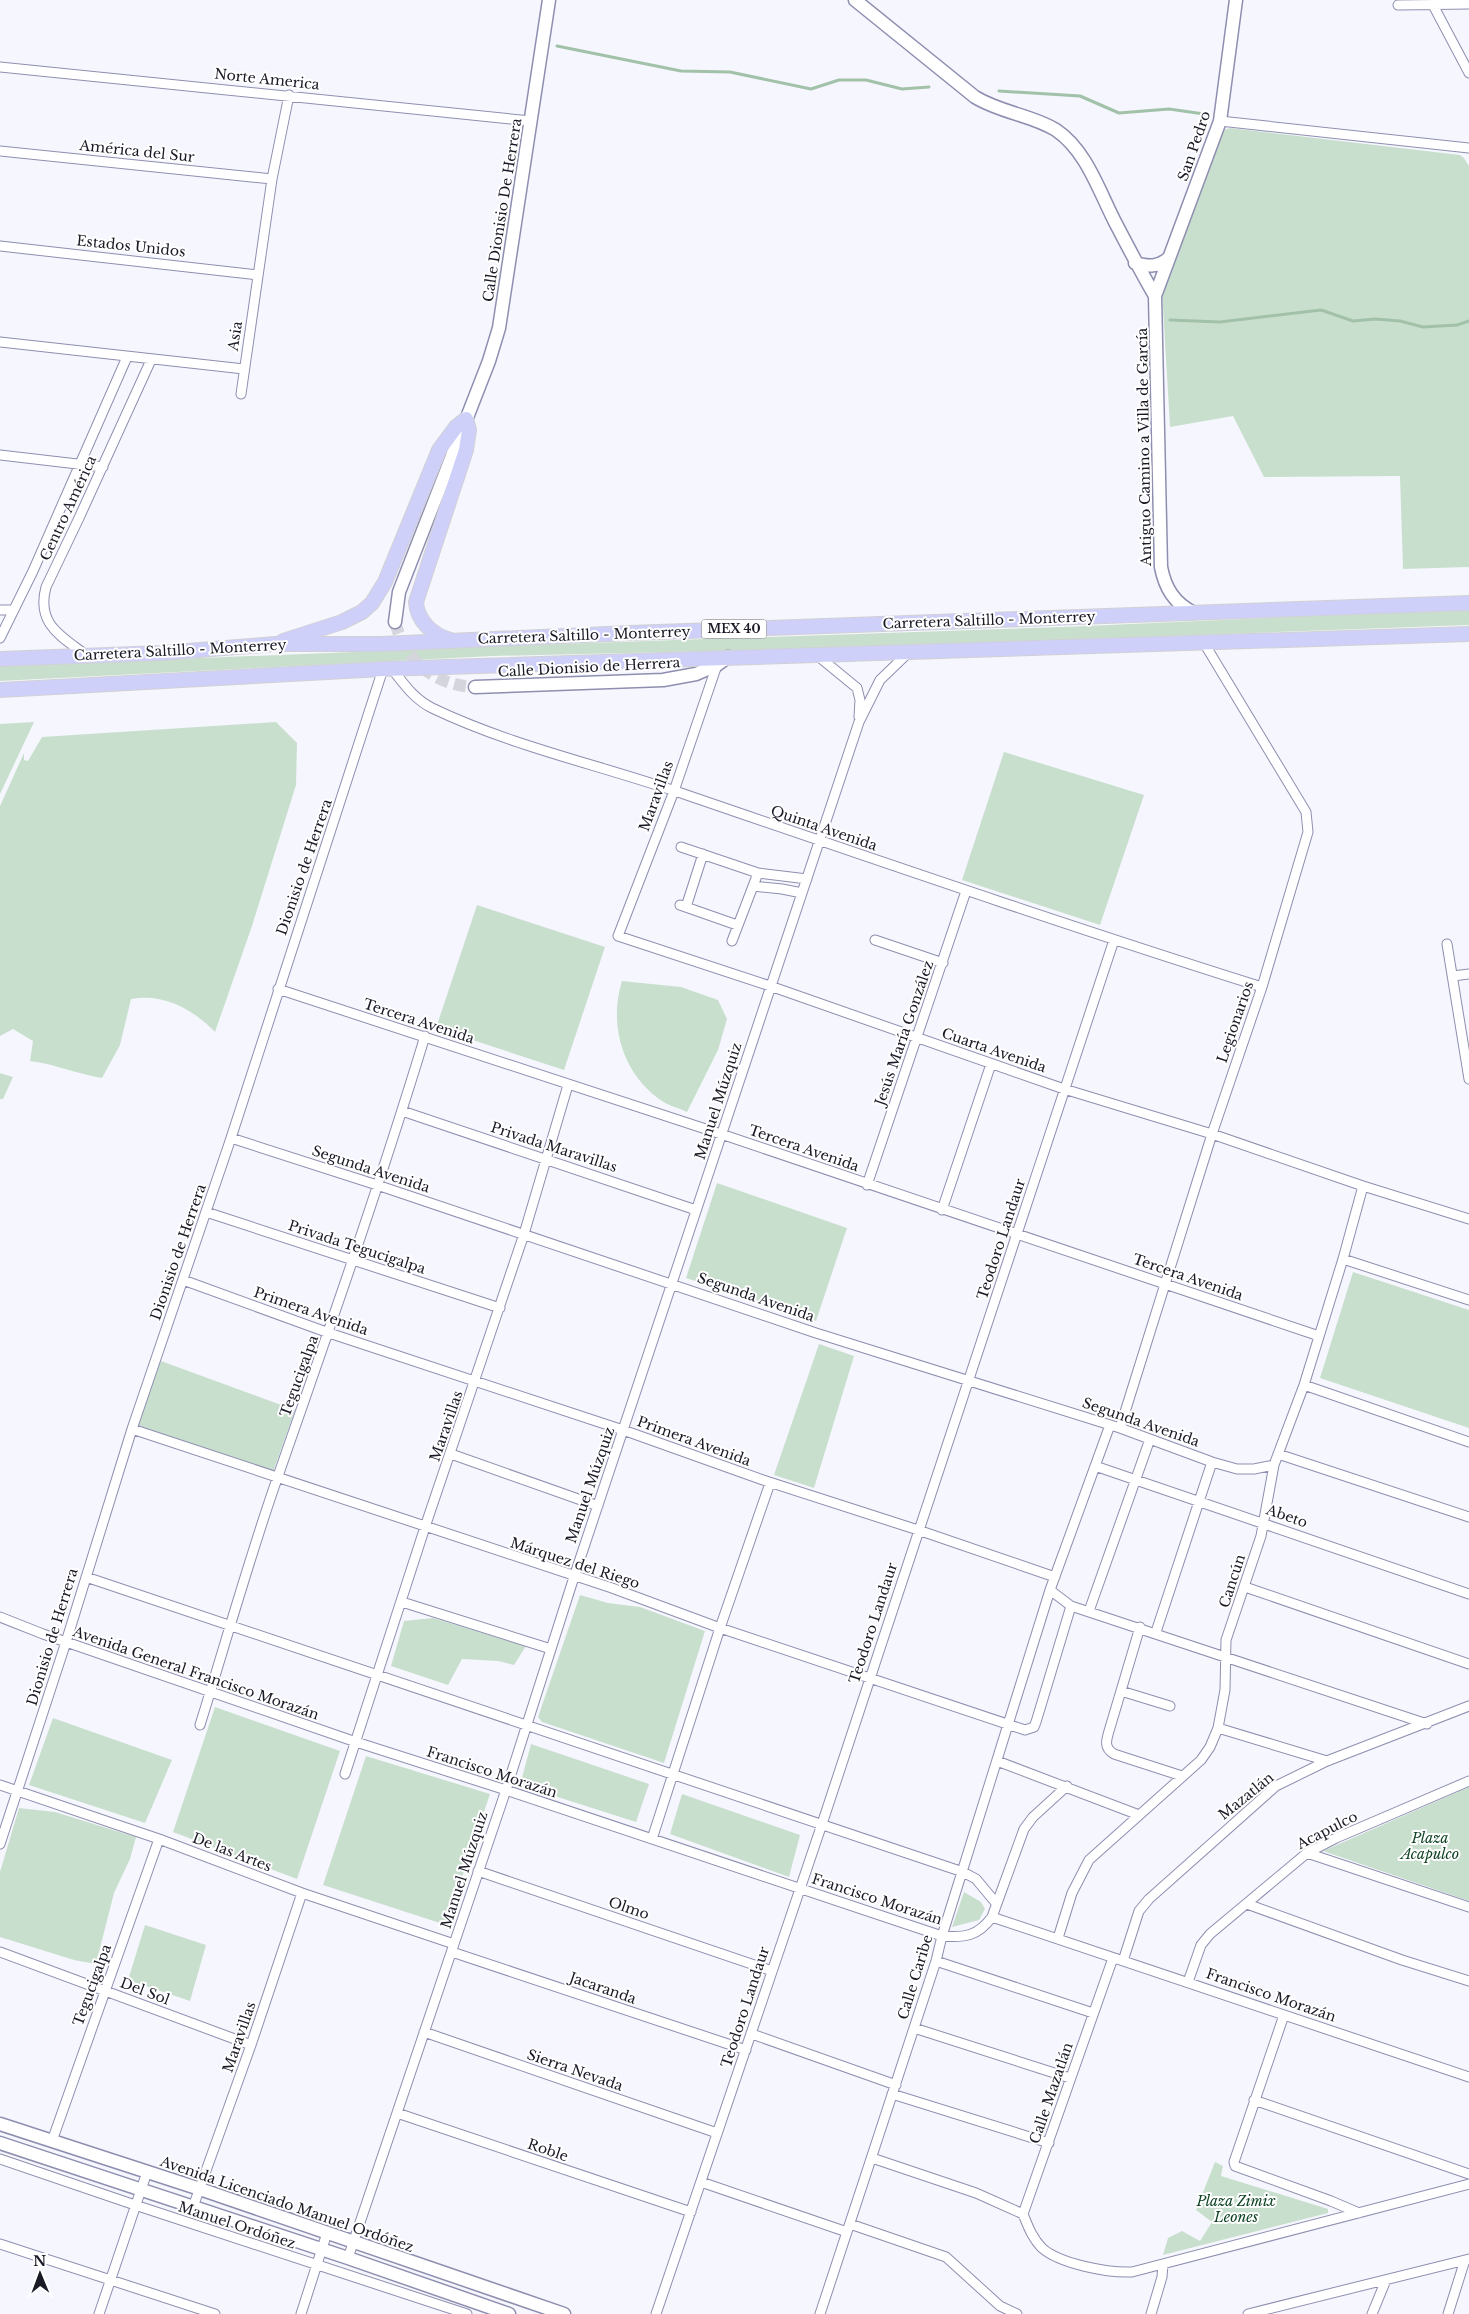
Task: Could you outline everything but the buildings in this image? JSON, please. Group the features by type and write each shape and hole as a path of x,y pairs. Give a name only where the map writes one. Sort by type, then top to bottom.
{"main road":[{"name":"Calle Dionisio De Herrera","path":"466,419 489,362 499,328 549,0"},
{"path":"854,0 975,97 989,106 1055,130 1070,141 1088,169 1135,263 1155,296"},
{"name":"San Pedro","path":"1155,296 1220,121 1236,0"},
{"path":"1135,263 1150,266 1159,265 1169,258"},
{"name":"Antiguo Camino a Villa de García","path":"1155,296 1161,567 1164,581 1169,591 1182,606 1194,613"},
{"path":"395,622 399,592 466,419"},
{"path":"455,640 438,635 428,627 416,611 416,602 466,450 468,430 466,419"},
{"path":"275,644 342,622 362,612 372,603 385,582 439,450 448,437 466,419"},
{"name":"Carretera Saltillo - Monterrey","path":"0,659 162,653 275,644 382,644 1469,603"},
{"name":"Carretera Saltillo - Monterrey","path":"0,690 388,669 723,661 818,656 1469,634"},
{"name":"Calle Dionisio de Herrera","path":"476,687 662,680 685,677 723,661"},
{"name":"Avenida Licenciado Manuel Ordóñez","path":"0,2124 200,2189 564,2314"},
{"path":"0,2143 348,2258 505,2313"}],"street":[{"path":"1398,5 1469,4"},
{"path":"1433,5 1469,73"},
{"name":"Norte America","path":"0,66 531,122"},
{"name":"Asia","path":"0,342 244,369 272,179 289,95"},
{"path":"1220,121 1469,148"},
{"name":"América del Sur","path":"0,152 272,179"},
{"name":"Estados Unidos","path":"0,246 258,275"},
{"name":"Centro América","path":"0,638 127,357"},
{"name":"Centro América","path":"86,655 56,632 49,624 45,616 43,598 46,587 151,360"},
{"path":"241,394 244,369"},
{"path":"0,454 79,462 103,467"},
{"path":"0,610 14,610"},
{"name":"Legionarios","path":"1120,1428 1164,1283 1262,986 1306,841 1308,822 1306,812 1204,643"},
{"name":"Manuel Múzquiz","path":"348,2258 506,1790 574,1577 859,722 880,680 908,653"},
{"name":"Manuel Múzquiz","path":"818,656 857,688 860,700 859,722"},
{"name":"Maravillas","path":"618,936 723,661"},
{"name":"Quinta Avenida","path":"388,669 418,699 432,708 522,743 674,791 1114,940 1262,986"},
{"name":"Dionisio de Herrera","path":"0,1844 66,1642 132,1429 206,1212 278,989 388,669"},
{"path":"681,847 758,872 807,880"},
{"path":"703,854 683,906 737,925"},
{"path":"732,941 758,872"},
{"path":"753,886 802,893"},
{"name":"Jesús María González","path":"867,1185 966,891"},
{"name":"Cuarta Avenida","path":"618,936 770,986 1064,1089 1212,1134 1363,1186 1469,1219"},
{"path":"875,940 943,963"},
{"name":"Teodoro Landaur","path":"656,2314 822,1824 869,1676 1018,1235 1114,940"},
{"path":"1447,944 1466,1043 1469,1079"},
{"path":"1453,976 1469,974"},
{"name":"Tercera Avenida","path":"278,989 425,1036 568,1086 721,1134 867,1185 1319,1336"},
{"name":"Tegucigalpa","path":"200,1725 229,1626 277,1477 329,1333 425,1036"},
{"path":"942,1210 991,1064"},
{"name":"Maravillas","path":"345,1774 425,1527 476,1382 524,1234 568,1086"},
{"name":"Privada Maravillas","path":"402,1111 696,1210"},
{"name":"Segunda Avenida","path":"230,1138 377,1184 816,1333 1120,1428 1212,1462 1237,1469 1254,1469 1274,1465"},
{"name":"Cancún","path":"1058,1938 1072,1893 1089,1860 1201,1760 1210,1747 1218,1728 1225,1690 1226,1640 1261,1536 1262,1522 1274,1465 1304,1384 1344,1258 1363,1186"},
{"name":"Privada Tegucigalpa","path":"206,1212 500,1308"},
{"path":"1344,1258 1469,1300"},
{"name":"Primera Avenida","path":"183,1280 329,1333 623,1430 770,1483 918,1530 1055,1578"},
{"path":"1304,1384 1469,1442"},
{"name":"Calle Caribe","path":"820,2314 936,1961 942,1936 1050,1590 1110,1425"},
{"name":"Márquez del Riego","path":"132,1429 574,1577 612,1588 720,1628 869,1676 1025,1730 1034,1727 1071,1606"},
{"path":"1088,1611 1150,1439"},
{"path":"450,1454 598,1506"},
{"path":"1278,1454 1469,1517"},
{"path":"1156,1632 1212,1462"},
{"name":"Abeto","path":"1095,1466 1469,1594"},
{"path":"652,1839 675,1773 720,1628 770,1483"},
{"path":"86,1577 675,1773 962,1872 976,1879 996,1903"},
{"path":"1245,1586 1469,1664"},
{"path":"1050,1590 1071,1606 1156,1632 1427,1724"},
{"path":"402,1602 551,1650"},
{"name":"Avenida General Francisco Morazán","path":"0,1617 66,1642 356,1742"},
{"path":"1140,1627 1108,1731 1106,1746 1108,1751 1114,1754 1182,1776"},
{"path":"1121,1691 1170,1706"},
{"name":"Mazatlán","path":"1123,1961 1139,1911 1148,1899 1276,1786 1327,1761 1427,1724 1469,1706"},
{"path":"1218,1728 1327,1761"},
{"name":"Francisco Morazán","path":"356,1742 506,1790 942,1936 968,1935 982,1930 992,1917 1469,2077"},
{"path":"997,1761 1139,1814"},
{"name":"Acapulco","path":"1188,1982 1201,1945 1210,1934 1307,1853 1360,1827 1469,1781"},
{"name":"De las Artes","path":"0,1784 159,1839 453,1948"},
{"path":"992,1917 1024,1829 1033,1817 1067,1786"},
{"name":"Tegucigalpa","path":"52,2141 159,1839"},
{"path":"1307,1853 1469,1907"},
{"name":"Olmo","path":"478,1871 772,1971"},
{"name":"Maravillas","path":"192,2207 251,2045 302,1893"},
{"path":"1247,1904 1402,1960 1469,1981"},
{"name":"Jacaranda","path":"453,1948 746,2050"},
{"name":"Del Sol","path":"0,1952 251,2045"},
{"name":"Calle Mazatlán","path":"1023,2214 1113,1958"},
{"path":"936,1961 1093,2013"},
{"path":"1284,2015 1254,2100 1234,2162 1235,2166 1331,2200 1359,2214"},
{"path":"914,2028 1070,2078"},
{"name":"Sierra Nevada","path":"424,2032 717,2133"},
{"path":"752,2034 896,2085"},
{"path":"892,2094 1049,2144"},
{"path":"1254,2100 1469,2174"},
{"name":"Roble","path":"396,2114 691,2212"},
{"path":"872,2158 976,2193 1023,2214 1032,2237 1051,2255 1098,2270 1115,2273 1132,2272 1469,2184"},
{"name":"Manuel Ordóñez","path":"0,2159 467,2314"},
{"path":"99,2314 147,2172"},
{"path":"701,2182 946,2257 961,2268 1000,2306 1017,2314"},
{"path":"301,2314 327,2233"},
{"path":"0,2244 215,2314"},
{"path":"1248,2314 1467,2260"},
{"path":"1448,2314 1467,2260"},
{"path":"1152,2314 1162,2277 1163,2264"},
{"path":"1372,2314 1386,2280"},
{"path":"505,2313 509,2296"}],"green space":[{"path":"1230,128 1460,155 1469,166 1469,567 1403,569 1400,476 1264,477 1233,416 1170,427 1162,290 1224,130"},
{"path":"1469,609 1469,625 1006,642 977,645 493,656 0,681 0,666 529,645 1063,627"},
{"path":"34,722 0,794 0,724"},
{"path":"276,722 297,743 296,785 252,926 215,1032 197,1016 177,1005 155,998 131,999 120,1045 102,1078 30,1061 33,1041 13,1029 0,1036 0,806 24,753 24,760 28,761 42,737"},
{"path":"1004,752 1144,795 1100,925 962,880"},
{"path":"477,905 605,947 564,1070 436,1028"},
{"path":"622,981 681,987 718,1000 727,1019 718,1050 687,1112 665,1103 649,1090 637,1077 629,1063 622,1048 618,1031 618,998"},
{"path":"0,1073 13,1077 3,1099 0,1099"},
{"path":"717,1183 847,1228 816,1321 686,1278"},
{"path":"1353,1272 1469,1310 1469,1428 1320,1378"},
{"path":"819,1344 854,1356 814,1488 774,1475"},
{"path":"161,1361 295,1410 273,1472 137,1425"},
{"path":"580,1595 608,1603 640,1607 705,1631 664,1763 542,1722 538,1717"},
{"path":"433,1618 526,1646 514,1665 498,1661 462,1659 448,1685 391,1666 404,1621"},
{"path":"215,1707 340,1751 297,1879 173,1832"},
{"path":"53,1718 172,1760 145,1823 29,1785"},
{"path":"531,1744 649,1784 636,1822 520,1785"},
{"path":"366,1756 490,1794 446,1925 323,1885"},
{"name":"Plaza Acapulco","path":"1469,1787 1469,1901 1323,1851"},
{"path":"682,1794 800,1835 789,1877 670,1834"},
{"path":"19,1808 55,1812 136,1837 130,1859 114,1893 96,1964 74,1960 0,1937 0,1872"},
{"path":"964,1892 981,1902 985,1909 979,1920 952,1927"},
{"path":"145,1925 206,1945 190,2001 128,1980"},
{"name":"Plaza Zimix Leones","path":"1215,2162 1223,2166 1221,2176 1328,2209 1328,2213 1163,2255 1168,2238 1182,2231 1200,2241 1212,2222 1196,2210"}],"waterway":[{"path":"557,46 681,71 730,72 811,89 839,80 866,80 902,89 929,87"},
{"path":"999,91 1080,96 1119,113 1169,109 1204,114"},
{"path":"1170,320 1220,322 1321,310 1353,321 1375,319 1400,321 1423,327 1457,325 1469,321"}],"tunnel":[{"path":"395,622 406,649 424,669 447,682 475,687"}]}
